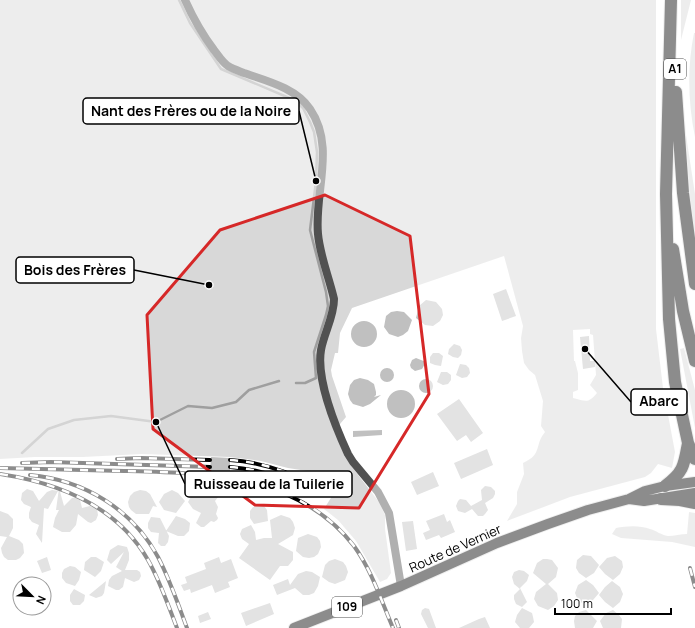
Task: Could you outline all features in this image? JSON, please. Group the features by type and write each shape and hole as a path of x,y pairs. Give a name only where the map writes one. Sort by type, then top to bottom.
{"highway":[{"path":"672,0 666,194 670,340 676,382 688,443 695,459"},
{"name":"A1","path":"672,0 681,173 695,284"},
{"path":"666,194 680,291 695,361"},
{"path":"665,486 682,470 688,443"},
{"path":"661,499 680,500 695,503"}],"main road":[{"name":"Route de Vernier","path":"294,628 401,586 523,533 577,514 629,499 645,491 665,486 695,482"},
{"name":"Route de Vernier","path":"629,499 644,501 695,493"}],"street":[{"path":"185,0 201,32 224,63 230,67 279,86 297,96 308,105 316,120 320,135 323,162 318,208 318,234 334,299 334,309 323,342 321,356 324,383 329,406 348,454 378,492 389,513 401,586"}],"highlighted area":[{"path":"325,195 410,236 429,394 359,508 255,505 153,429 147,315 220,230"}],"shaded area":[{"path":"0,0 656,0 656,329 663,388 675,452 672,468 658,464 651,473 645,477 570,497 507,521 517,504 517,492 524,474 523,463 529,460 536,453 545,432 541,426 543,401 535,375 524,363 521,338 523,326 504,256 352,308 340,333 338,353 335,353 331,370 346,417 334,431 352,467 379,502 385,515 385,529 391,573 387,579 380,582 356,541 338,520 324,509 339,485 320,473 288,468 261,461 230,457 142,454 0,459","holes":["590,329 590,334 593,335 596,375 590,385 597,393 591,399 584,401 573,398 573,392 578,390 578,373 574,361 573,330"]},
{"path":"681,0 691,0 681,40"},
{"path":"694,33 695,137 689,85 690,59"},
{"path":"684,134 686,135 695,194 695,242 687,179"},
{"path":"684,348 695,390 695,428 680,349"},
{"path":"689,512 695,513 695,547 672,542 621,538 612,534 616,528 633,526 646,528 668,536 687,534"}],"building":[{"path":"506,289 516,316 502,321 493,294"},
{"path":"426,300 436,302 442,309 443,315 440,321 433,326 425,325 416,318 419,306"},
{"path":"391,312 404,312 412,320 408,331 398,337 389,334 384,327 386,316"},
{"path":"364,321 373,325 377,334 373,343 364,347 355,343 351,334 355,325"},
{"path":"589,336 590,361 595,361 595,367 583,369 580,337"},
{"path":"454,344 460,346 462,350 461,355 458,358 448,354 449,349"},
{"path":"433,353 439,353 443,356 441,366 430,363 430,357"},
{"path":"416,358 426,362 422,369 415,371 410,365 412,360"},
{"path":"460,364 466,365 469,368 470,373 467,377 462,378 456,375"},
{"path":"387,368 392,370 394,375 392,380 387,382 382,380 380,375 382,370"},
{"path":"441,372 447,372 451,375 451,380 448,384 443,385 437,382"},
{"path":"360,378 368,380 374,384 376,395 374,397 381,395 370,404 363,407 353,404 348,394 350,385 354,380"},
{"path":"426,379 431,381 433,386 431,391 426,393 421,391 419,386 421,381"},
{"path":"401,390 411,394 415,404 411,414 401,418 391,414 387,404 391,394"},
{"path":"459,399 483,433 471,442 466,435 457,441 437,414"},
{"path":"382,430 382,435 353,437 353,431"},
{"path":"487,449 493,465 461,479 454,463"},
{"path":"211,457 230,458 230,472 210,471"},
{"path":"433,472 439,486 417,495 411,482"},
{"path":"485,486 491,487 495,491 495,494 493,498 485,503 488,510 483,516 478,516 472,509 465,513 458,511 456,506 460,499 466,500 471,506 482,500 481,490"},
{"path":"59,488 64,506 72,498 77,497 80,500 82,508 90,506 97,509 98,515 96,520 91,523 88,522 78,514 76,525 70,532 62,532 53,527 59,510 56,510"},
{"path":"27,489 33,491 39,501 47,492 52,490 58,491 48,509 44,508 42,543 36,534 39,525 32,522 29,518 31,507 24,504 21,500 22,493"},
{"path":"140,490 146,491 150,494 157,507 153,506 149,514 136,514 129,507 128,502 130,496 134,492"},
{"path":"172,490 178,493 185,501 176,513 164,510 159,502 164,494"},
{"path":"199,492 208,497 214,493 217,493 219,496 215,501 218,507 216,514 218,518 214,522 211,521 204,527 201,527 196,523 201,513 193,509 188,502 192,495"},
{"path":"259,505 264,506 267,510 268,521 254,524 250,518 250,511 253,507"},
{"path":"0,511 8,514 13,519 13,528 9,536 19,540 23,544 24,553 16,560 8,560 2,553 1,548 7,537 0,536"},
{"path":"444,514 447,522 450,520 455,532 441,538 439,535 426,540 423,533 430,530 426,521"},
{"path":"281,515 290,518 295,528 293,535 278,544 293,552 293,560 288,566 280,566 270,580 239,558 249,544 242,539 240,534 242,529 251,525 255,532 256,540 272,538 270,520"},
{"path":"176,516 185,519 190,523 189,531 184,536 178,536 166,531"},
{"path":"151,517 160,518 169,536 168,542 165,546 161,546 158,543 159,533 151,532 148,528 148,523"},
{"path":"413,521 417,549 406,551 402,522"},
{"path":"308,534 317,537 320,541 321,547 318,554 309,558 303,557 296,551 298,538"},
{"path":"118,545 127,547 129,553 129,560 125,570 137,570 140,572 141,576 139,580 134,582 125,578 123,587 116,590 108,586 109,580 112,576 122,571 116,567 124,552 111,564 107,560 110,550"},
{"path":"583,555 591,556 599,565 594,573 586,578 579,573 576,568 577,560"},
{"path":"615,556 622,561 623,567 620,574 613,580 599,567 607,558"},
{"path":"47,557 51,570 42,573 37,561"},
{"path":"91,557 96,557 104,562 101,571 95,577 84,570 85,562"},
{"path":"219,557 221,563 231,559 238,578 228,582 230,587 215,593 212,585 191,593 190,589 184,591 181,585 187,583 185,577 206,569 204,563"},
{"path":"335,559 343,562 348,572 345,580 335,584 322,577 325,565 329,561"},
{"path":"543,559 552,560 558,568 556,577 548,584 557,593 558,600 554,606 548,610 538,606 534,599 536,592 546,584 533,573 537,563"},
{"path":"70,566 75,567 81,572 79,580 75,586 66,583 62,578 64,569"},
{"path":"519,570 524,571 529,575 527,581 520,588 527,602 522,607 516,604 514,599 514,595 520,589 514,584 512,577 514,572"},
{"path":"306,571 312,572 320,577 318,586 314,593 303,595 295,588 277,595 273,585 288,579 290,585 298,574"},
{"path":"586,580 593,585 599,593 593,600 584,605 577,598 575,593 578,585"},
{"path":"106,581 102,596 96,598 89,595"},
{"path":"612,581 620,587 623,594 620,602 613,608 599,595"},
{"path":"74,589 85,595 84,601 80,605 73,605 70,601 70,595"},
{"path":"270,603 274,614 246,626 241,613"},
{"path":"425,608 429,609 436,628 428,628 421,614 422,610"},
{"path":"522,608 532,613 534,622 529,628 520,628 515,622 517,615"},
{"path":"586,610 597,621 593,628 575,628 575,616 579,612"},
{"path":"613,610 622,619 621,628 603,628 600,621 606,613"},
{"path":"208,612 211,619 200,623 198,616"},
{"path":"485,617 490,628 459,628 479,619"}],"waterway":[{"path":"179,0 190,23 221,69 294,100 303,108 314,132 317,152 316,181 310,230 326,292 328,306 314,352 316,378 305,383 296,383"},
{"path":"22,453 48,429 74,420 111,416 156,422 188,406 212,408 236,402 249,390 279,381"}],"railway":[{"path":"117,459 141,458 210,460"},
{"path":"230,460 274,468 294,475 314,485"},
{"path":"22,463 51,462 210,467"},
{"path":"230,467 272,475 311,491"},
{"path":"0,468 187,473 249,482 279,491 306,504 331,522 354,546 366,565 393,628"},
{"path":"0,474 22,478 65,491 103,511 120,525 135,541 148,560 160,585 177,628"},
{"path":"30,475 50,478 87,490 120,511 135,525 158,557 170,583 187,628"},
{"path":"690,568 695,587"},
{"path":"396,620 399,628"}],"place":[{"name":"Nant des Frères ou de la Noire","path":"316,181"},
{"name":"Bois des Frères","path":"209,285"},
{"name":"Abarc","path":"585,349"},
{"name":"Ruisseau de la Tuilerie","path":"156,422"}]}
